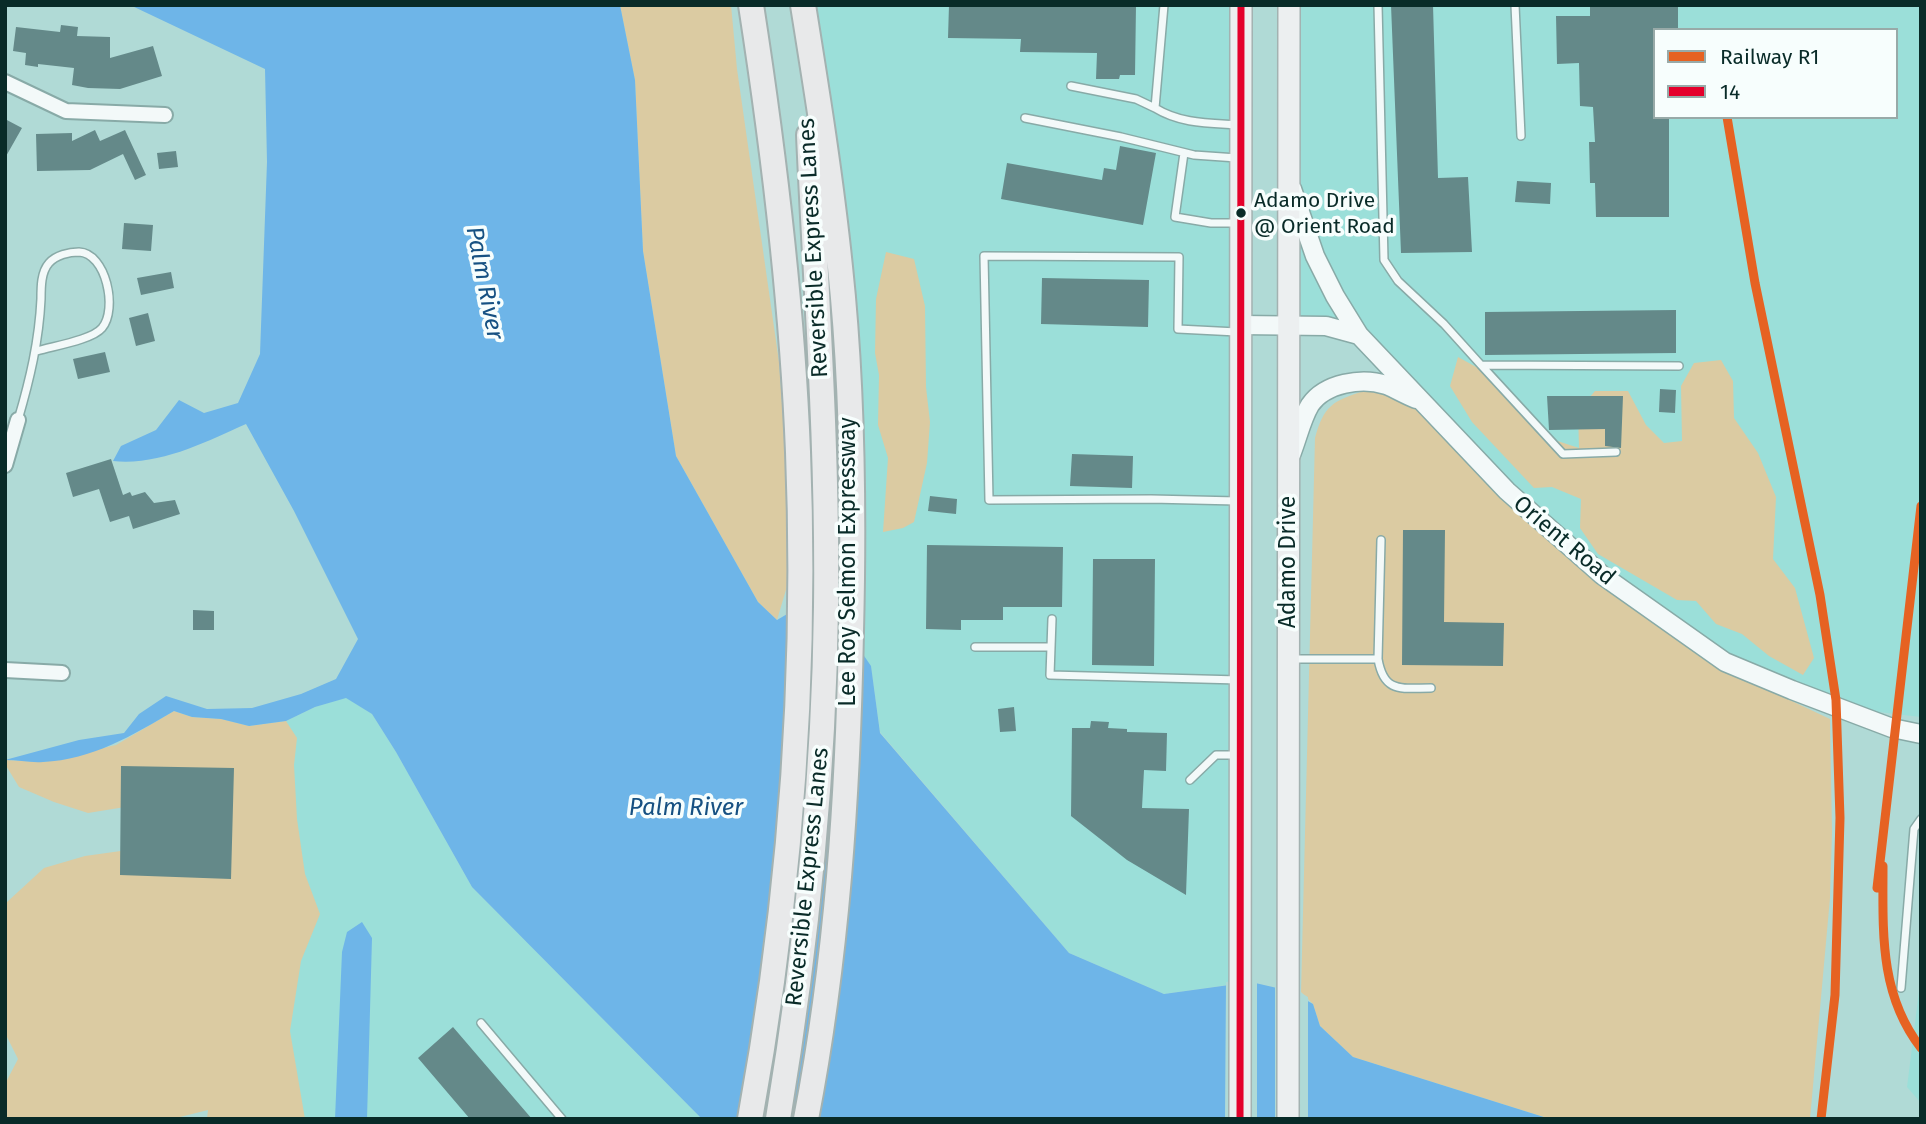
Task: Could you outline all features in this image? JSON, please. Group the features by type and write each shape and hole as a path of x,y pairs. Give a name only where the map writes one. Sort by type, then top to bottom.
{"highway":[{"path":"750,1119 772,979 785,870 797,704 800,586 798,453 786,269 778,192 751,5"},
{"name":"Lee Roy Selmon Expressway","path":"802,5 841,270 850,430 853,562 844,818 824,1007 806,1119"},
{"name":"Reversible Express Lanes","path":"778,1119 791,1040 810,883 820,760 826,621 823,418 802,5"}],"main road":[{"path":"1240,1119 1241,5"},
{"name":"Adamo Drive","path":"1288,1119 1289,5"}],"street":[{"path":"5,82 66,111 165,115"},
{"name":"Orient Road","path":"1288,180 1315,256 1359,335 1507,492 1602,575 1725,662 1892,728 1921,734"},
{"path":"1241,329 1289,324 1326,326 1359,335"},
{"path":"1289,460 1310,405 1324,392 1340,385 1383,384 1424,403"},
{"path":"5,466 18,420"},
{"path":"5,670 62,673"}],"lane":[{"path":"1155,108 1164,5"},
{"path":"1378,5 1384,260 1398,281 1444,324 1563,454 1616,452"},
{"path":"1515,5 1521,136"},
{"path":"1071,86 1136,99 1173,118 1191,122 1241,125"},
{"path":"1025,118 1184,153 1241,158"},
{"path":"1184,153 1175,217 1210,223 1241,223"},
{"path":"18,420 37,351 42,283 48,264 56,256 70,253 81,252 92,257 103,274 108,289 110,308 101,330 90,336 37,351"},
{"path":"1241,329 1178,330 1179,257 984,256 989,500 1241,501"},
{"path":"1481,365 1679,366"},
{"path":"1381,540 1378,659 1381,675 1390,685 1431,688"},
{"path":"1052,619 1050,675 1240,680"},
{"path":"975,647 1051,647"},
{"path":"1289,659 1378,659"},
{"path":"1190,780 1216,755 1240,755"},
{"path":"1901,988 1914,828 1921,819"},
{"path":"481,1023 560,1116 549,1119"}],"shaded area":[{"path":"620,5 731,5 737,69 779,362 789,501 788,583 777,620 758,602 676,456 643,251 635,80"},
{"path":"805,5 1241,5 1234,984 1164,994 1069,953 880,732 871,667 855,643 855,455"},
{"path":"1298,5 1921,5 1921,717 1820,705 1732,665 1622,585 1515,494 1352,329 1297,320"},
{"path":"886,252 914,259 925,306 926,387 930,422 927,463 914,522 903,528 883,532 888,458 878,425 879,375 875,353 876,299"},
{"path":"1458,357 1489,374 1539,435 1579,448 1578,411 1595,391 1628,391 1646,425 1664,443 1682,441 1681,386 1694,363 1721,360 1733,381 1734,418 1758,453 1776,497 1773,559 1795,588 1814,658 1803,675 1769,656 1742,634 1716,624 1696,601 1677,600 1598,554 1580,528 1581,499 1552,487 1534,488 1472,422 1450,386"},
{"path":"1364,391 1405,396 1557,539 1743,678 1830,719 1830,898 1810,1119 1550,1119 1353,1057 1320,1026 1313,1004 1301,992 1315,438 1322,418 1331,406"},
{"path":"346,697 372,714 472,887 702,1119 275,1119 241,911 286,721 315,707"},
{"path":"174,711 192,717 221,719 249,726 286,721 297,738 294,765 297,819 305,874 320,914 301,961 290,1031 305,1119 207,1119 208,1110 172,1119 5,1119 5,1084 18,1059 5,1033 7,902 44,868 85,856 135,849 156,802 88,813 19,787 5,760 44,762 116,745"},
{"path":"1921,975 1921,1103 1907,1087"}],"water":[{"name":"Palm River","path":"130,5 620,5 635,80 643,251 676,456 758,602 777,620 811,600 845,628 871,666 880,733 1069,953 1164,994 1251,982 1290,991 1313,1004 1320,1026 1353,1057 1550,1119 702,1119 472,887 372,714 346,698 315,707 286,721 249,726 221,719 192,717 174,711 112,745 78,757 43,762 5,760 79,740 124,733 139,714 166,696 207,709 252,708 301,694 336,679 358,639 294,511 246,424 165,456 130,462 113,461 121,446 156,430 179,400 204,413 238,403 260,354 267,162 265,69"},
{"path":"362,922 372,938 367,1119 335,1119 342,952 347,932"}],"pier":[{"path":"1257,980 1257,1119 1225,1119 1226,982"},
{"path":"1275,984 1291,987 1308,997 1308,1119 1275,1119"}],"building":[{"path":"949,5 1136,5 1135,75 1120,75 1119,79 1096,79 1097,53 1020,52 1021,39 948,38"},
{"path":"1391,5 1433,5 1438,178 1468,177 1472,252 1401,253"},
{"path":"1590,5 1678,5 1678,28 1653,28 1653,119 1669,119 1669,217 1596,217 1595,183 1590,183 1589,142 1595,142 1593,107 1580,106 1579,63 1557,64 1556,16 1590,16"},
{"path":"61,25 78,27 77,36 110,37 110,58 153,46 162,76 120,89 88,88 72,85 74,68 25,65 26,53 13,51 16,27 60,32"},
{"path":"5,119 22,128 5,158"},
{"path":"95,130 100,141 125,130 146,175 135,180 123,154 90,170 37,171 36,134 72,133 72,141"},
{"path":"1120,146 1156,153 1143,225 1001,199 1007,163 1102,180 1104,168 1116,170"},
{"path":"176,151 178,167 159,169 157,153"},
{"path":"1517,181 1551,183 1550,204 1515,202"},
{"path":"124,223 153,225 151,251 122,249"},
{"path":"171,272 174,288 141,295 137,278"},
{"path":"1042,278 1149,280 1148,327 1041,324"},
{"path":"1676,310 1676,353 1485,355 1485,312"},
{"path":"148,313 155,341 136,346 129,318"},
{"path":"105,352 110,372 78,379 73,359"},
{"path":"1660,389 1676,390 1675,413 1659,412"},
{"path":"1547,396 1623,396 1621,448 1605,446 1605,429 1549,430"},
{"path":"1072,454 1133,456 1132,488 1070,486"},
{"path":"111,459 123,495 130,492 132,496 145,492 154,503 175,500 180,514 133,529 129,516 110,522 99,489 73,497 66,473"},
{"path":"930,496 957,499 956,514 928,511"},
{"path":"1403,530 1445,530 1444,622 1504,623 1503,666 1402,665"},
{"path":"927,545 1063,547 1062,607 1003,607 1003,620 961,620 961,630 926,629"},
{"path":"1093,559 1155,559 1154,666 1092,665"},
{"path":"193,610 214,611 214,630 193,630"},
{"path":"1014,707 1016,731 1000,732 998,709"},
{"path":"1091,721 1109,722 1108,728 1127,729 1127,732 1167,733 1166,771 1144,770 1142,808 1189,809 1186,895 1127,860 1071,816 1072,728 1090,728"},
{"path":"121,766 234,768 231,879 120,875"},
{"path":"453,1027 532,1119 470,1119 418,1058"}],"rail line":[{"name":"R1","path":"1727,119 1755,283 1820,595 1836,700 1840,818 1835,995 1821,1119"},
{"name":"R1","path":"1877,888 1921,506"},
{"name":"R1","path":"1883,866 1886,961 1897,1006 1921,1048"}],"transit line":[{"name":"14","path":"1240,1119 1241,5"}],"place":[{"name":"Adamo Drive @ Orient Road","path":"1241,213"}]}
